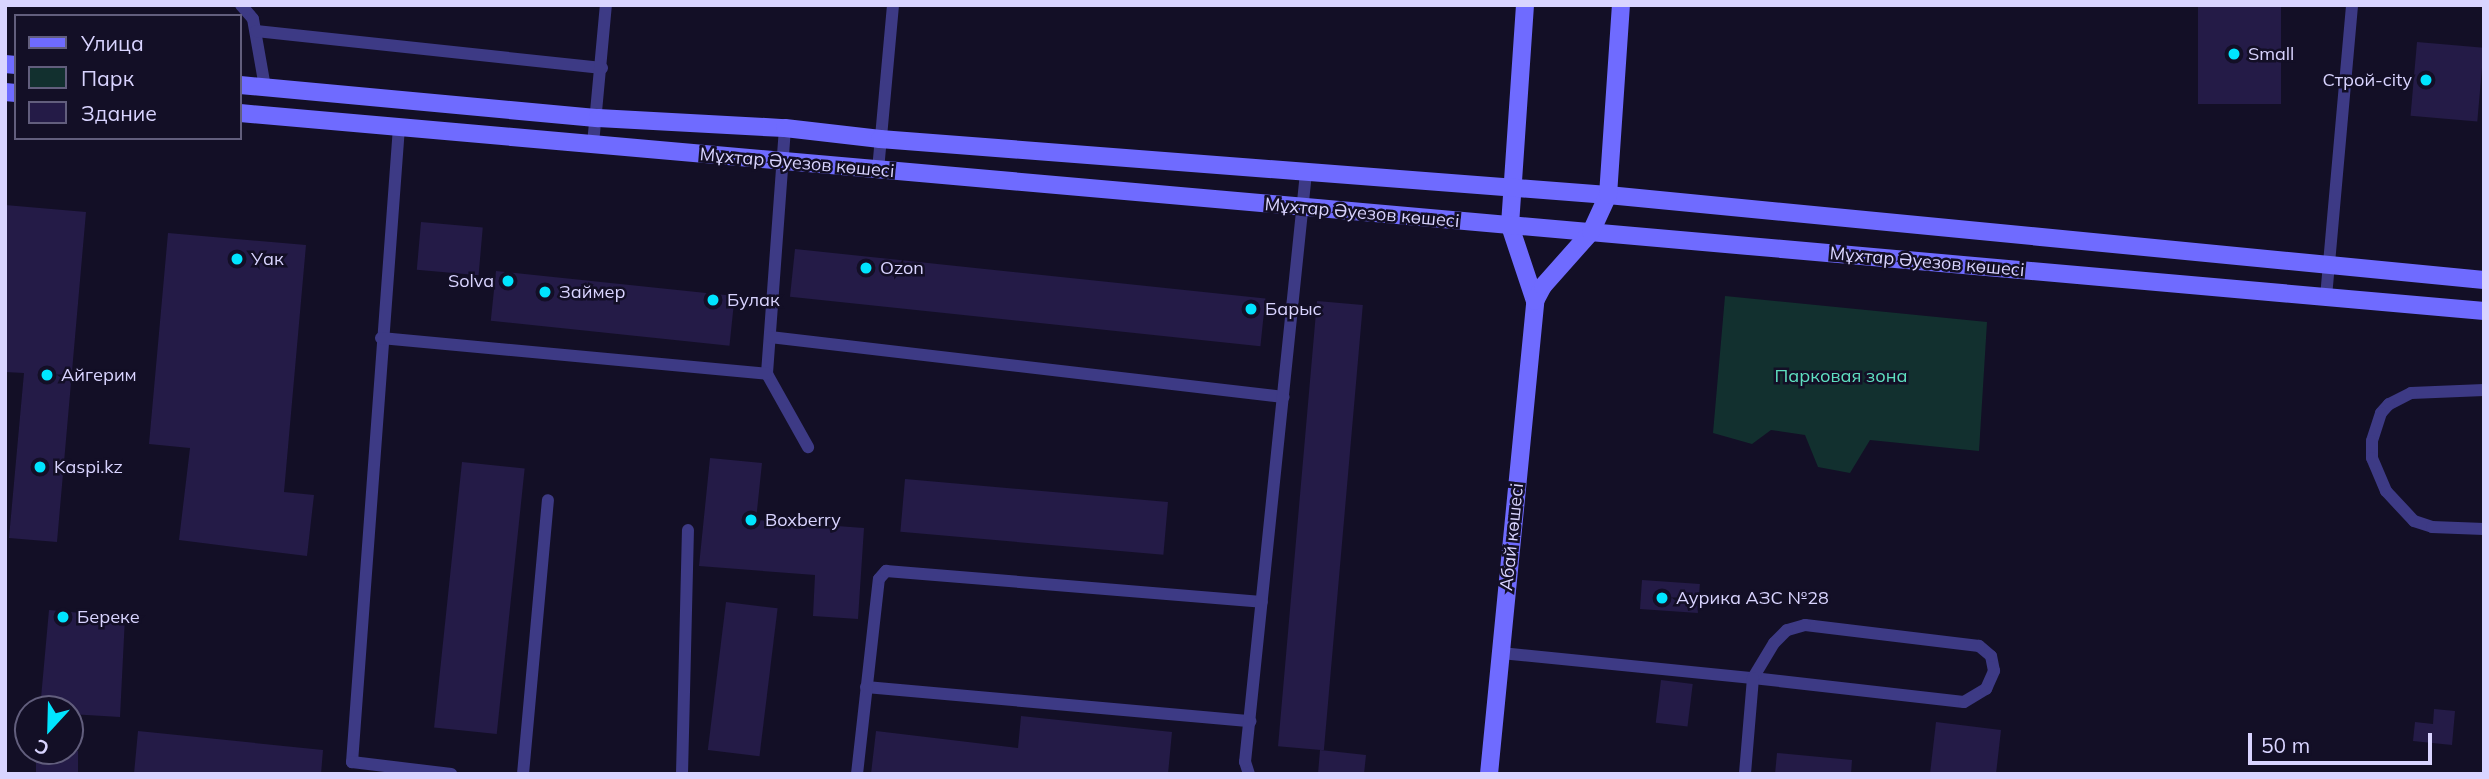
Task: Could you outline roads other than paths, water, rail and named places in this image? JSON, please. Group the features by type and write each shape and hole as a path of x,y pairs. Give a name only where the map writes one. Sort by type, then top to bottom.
{"main road":[{"name":"Абай көшесі","path":"1525,5 1510,226 1535,301"},
{"name":"Абай көшесі","path":"1489,774 1535,301 1543,286 1591,232 1608,195 1621,5"},
{"name":"Мұхтар Әуезов көшесі","path":"242,85 598,118 785,128 880,139 1512,190 1608,195 2484,280"},
{"name":"Мұхтар Әуезов көшесі","path":"242,113 2484,311"}],"lane":[{"path":"241,5 253,19 265,87"},
{"path":"593,144 598,118 606,5"},
{"path":"878,170 893,5"},
{"path":"2326,297 2352,5"},
{"path":"256,31 602,68"},
{"path":"399,127 381,338 352,762 451,774"},
{"path":"785,128 785,163 767,374 808,447"},
{"path":"1249,774 1245,762 1306,173"},
{"path":"770,337 1284,397"},
{"path":"381,338 767,374"},
{"path":"2484,390 2424,390 2398,399 2381,413 2372,440 2372,458 2386,491 2414,521 2432,527 2484,529"},
{"path":"523,774 548,500"},
{"path":"682,774 688,530"},
{"path":"857,774 879,579 886,571 1262,602"},
{"path":"1501,653 1753,678 1965,702 1986,689 1994,671 1991,656 1979,646 1805,625 1787,630 1774,643 1753,678 1745,774"},
{"path":"866,687 1250,720"}],"place":[{"name":"Small","path":"2234,54"},
{"name":"Строй-city","path":"2426,80"},
{"name":"Уак","path":"237,259"},
{"name":"Ozon","path":"866,268"},
{"name":"Solva","path":"508,281"},
{"name":"Займер","path":"545,292"},
{"name":"Булак","path":"713,300"},
{"name":"Барыс","path":"1251,309"},
{"name":"Айгерим","path":"47,375"},
{"name":"Kaspi.kz","path":"40,467"},
{"name":"Boxberry","path":"751,520"},
{"name":"Аурика АЗС №28","path":"1662,598"},
{"name":"Береке","path":"63,617"}],"park label":[{"name":"Парковая зона","path":"1841,376"}]}
